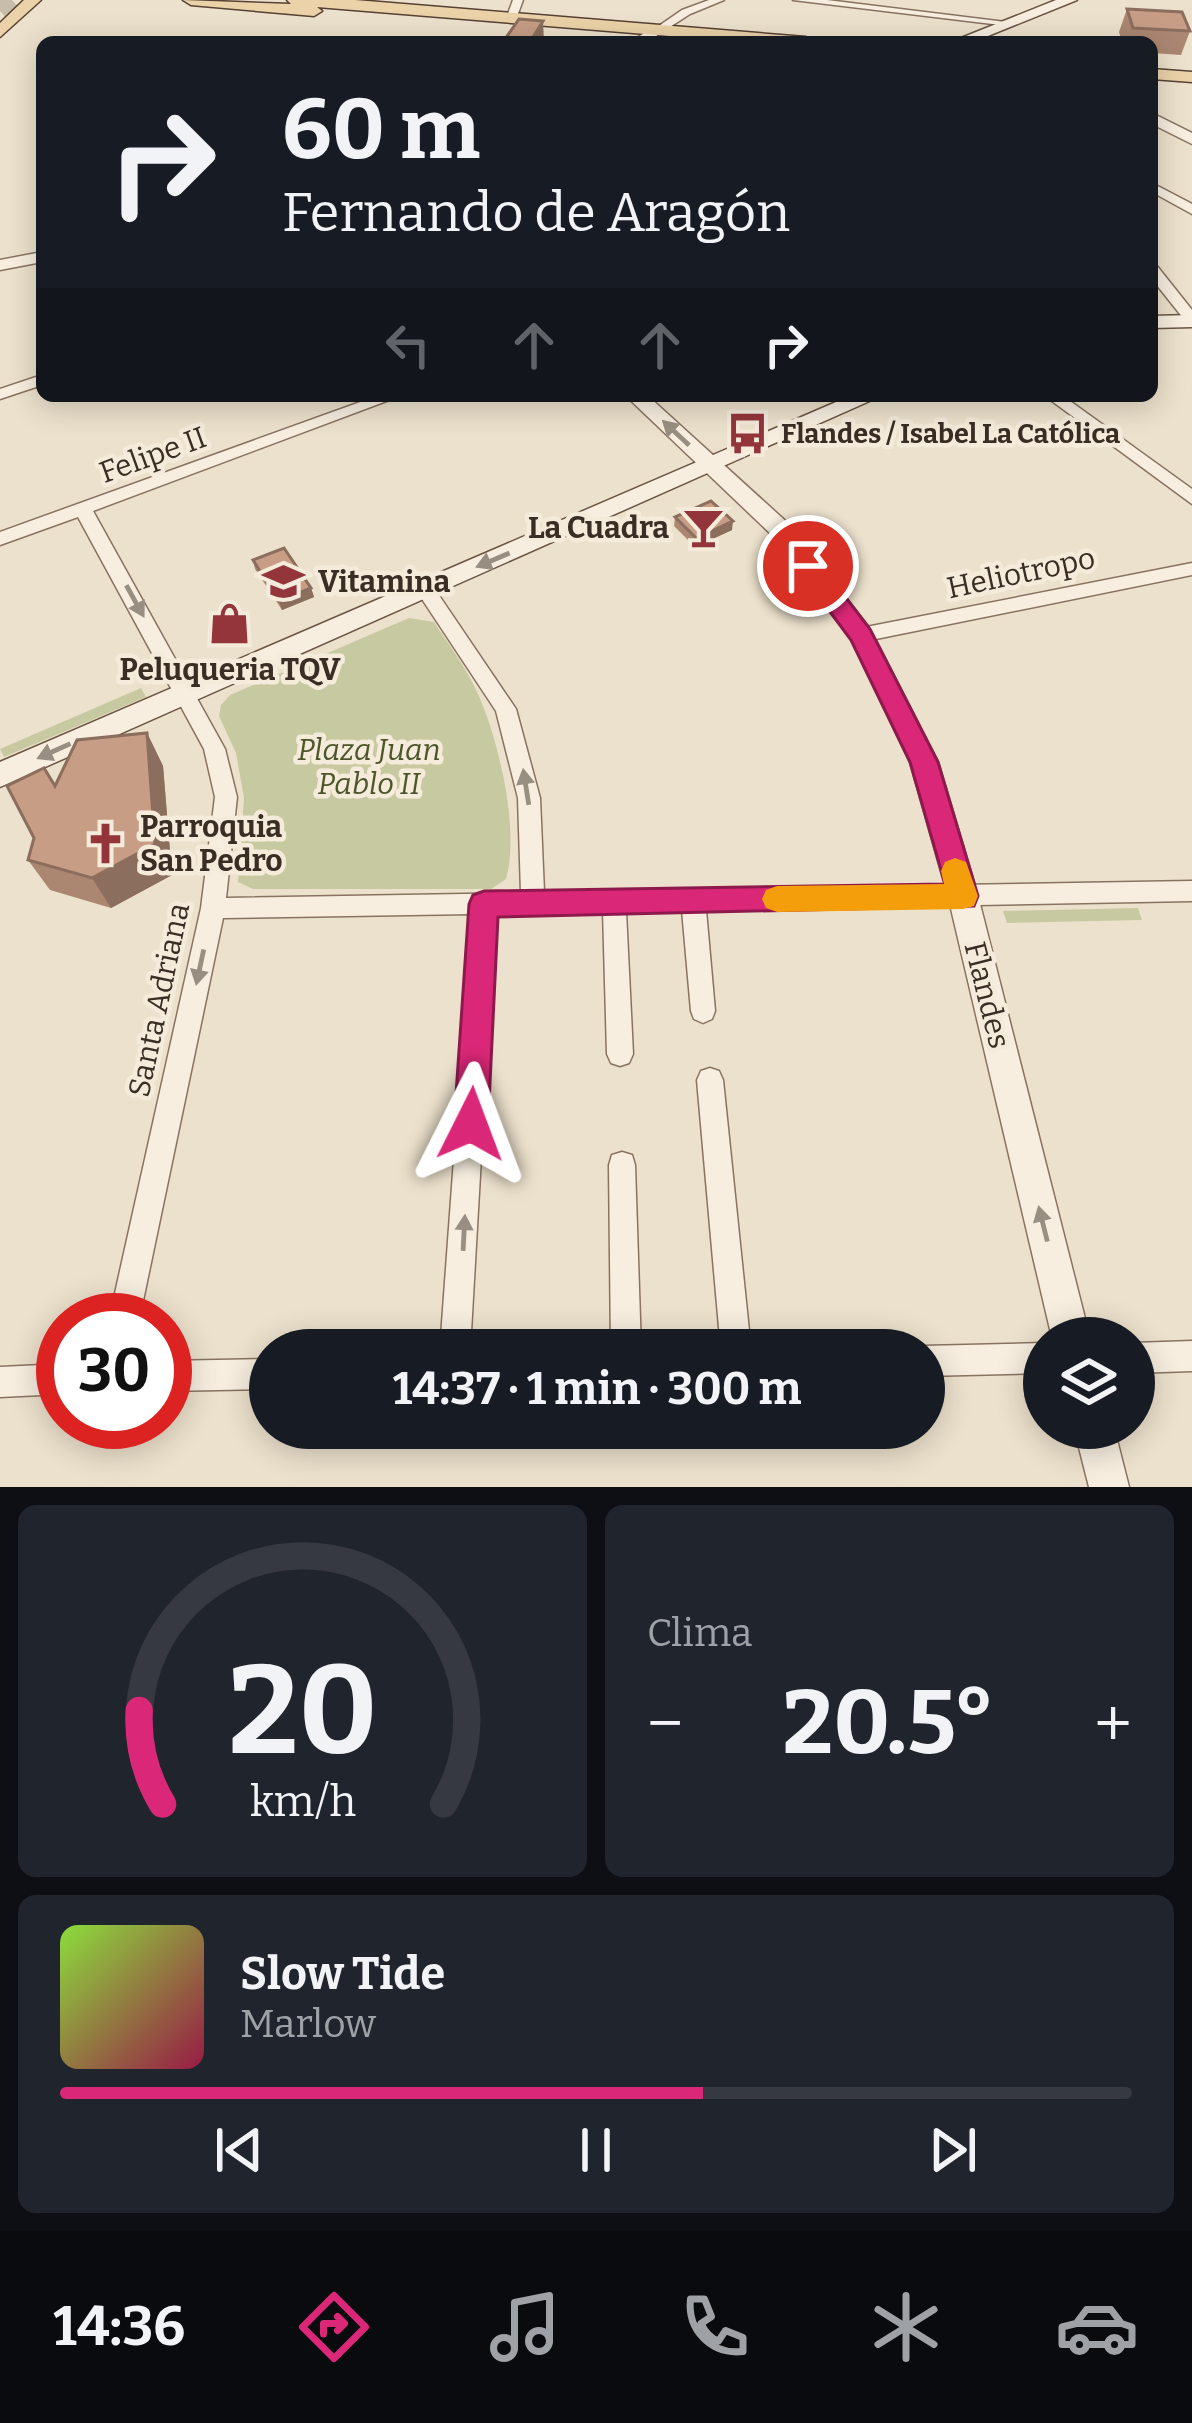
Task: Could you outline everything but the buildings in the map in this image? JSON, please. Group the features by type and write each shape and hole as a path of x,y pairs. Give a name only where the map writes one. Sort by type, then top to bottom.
{"main road":[{"path":"0,32 33,0"},
{"path":"191,0 621,36"},
{"path":"296,0 511,19 631,36"},
{"path":"975,36 1070,0"},
{"path":"683,36 717,36"},
{"path":"1158,65 1192,68"},
{"path":"1158,74 1192,77"},
{"path":"1158,322 1192,320"},
{"path":"0,775 855,402"}],"street":[{"path":"511,19 518,0"},
{"path":"648,36 687,6 719,0"},
{"path":"798,0 1009,23"},
{"path":"954,0 1009,23"},
{"path":"1158,121 1192,139"},
{"path":"1158,190 1192,210"},
{"path":"0,266 36,258"},
{"path":"1158,276 1192,320"},
{"path":"0,394 36,382"},
{"name":"Felipe II","path":"0,539 376,402"},
{"name":"Flandes","path":"643,402 782,531 861,635 924,762 963,896 1066,1317"},
{"path":"1061,402 1192,498"},
{"name":"Santa Adriana","path":"83,509 214,749 226,797 213,908 130,1293"},
{"name":"Heliotropo","path":"861,635 1192,569"},
{"path":"424,590 506,709 529,798 533,903"},
{"path":"213,908 1192,891"},
{"path":"693,900 703,1011"},
{"path":"614,901 620,1054"},
{"path":"456,1329 484,904"},
{"path":"710,1080 734,1329"},
{"path":"622,1165 626,1329"},
{"path":"1155,1357 1192,1356"},
{"path":"945,1360 1023,1359"},
{"path":"192,1375 249,1374"},
{"path":"0,1382 36,1380"},
{"path":"1099,1449 1109,1487"}],"green space":[{"name":"Plaza Juan Pablo II","path":"409,618 434,622 469,675 486,713 509,811 506,879 491,889 253,889 238,882 244,798 236,753 219,716 221,705 230,695"},
{"path":"141,688 146,697 4,757 0,749"},
{"path":"1138,908 1142,920 1007,923 1003,911"}],"tunnel":[{"path":"0,11 12,0"}],"slow traffic":[{"path":"777,899 963,896 955,871"}],"place":[{"name":"Flandes / Isabel La Católica","path":"747,434"},
{"name":"La Cuadra","path":"703,528"},
{"name":"Vitamina","path":"284,582"},
{"name":"Peluqueria TQV","path":"230,624"},
{"name":"Parroquia San Pedro","path":"106,844"}],"route":[{"path":"471,1124 484,904 963,896 924,762 861,635 808,566"}]}
